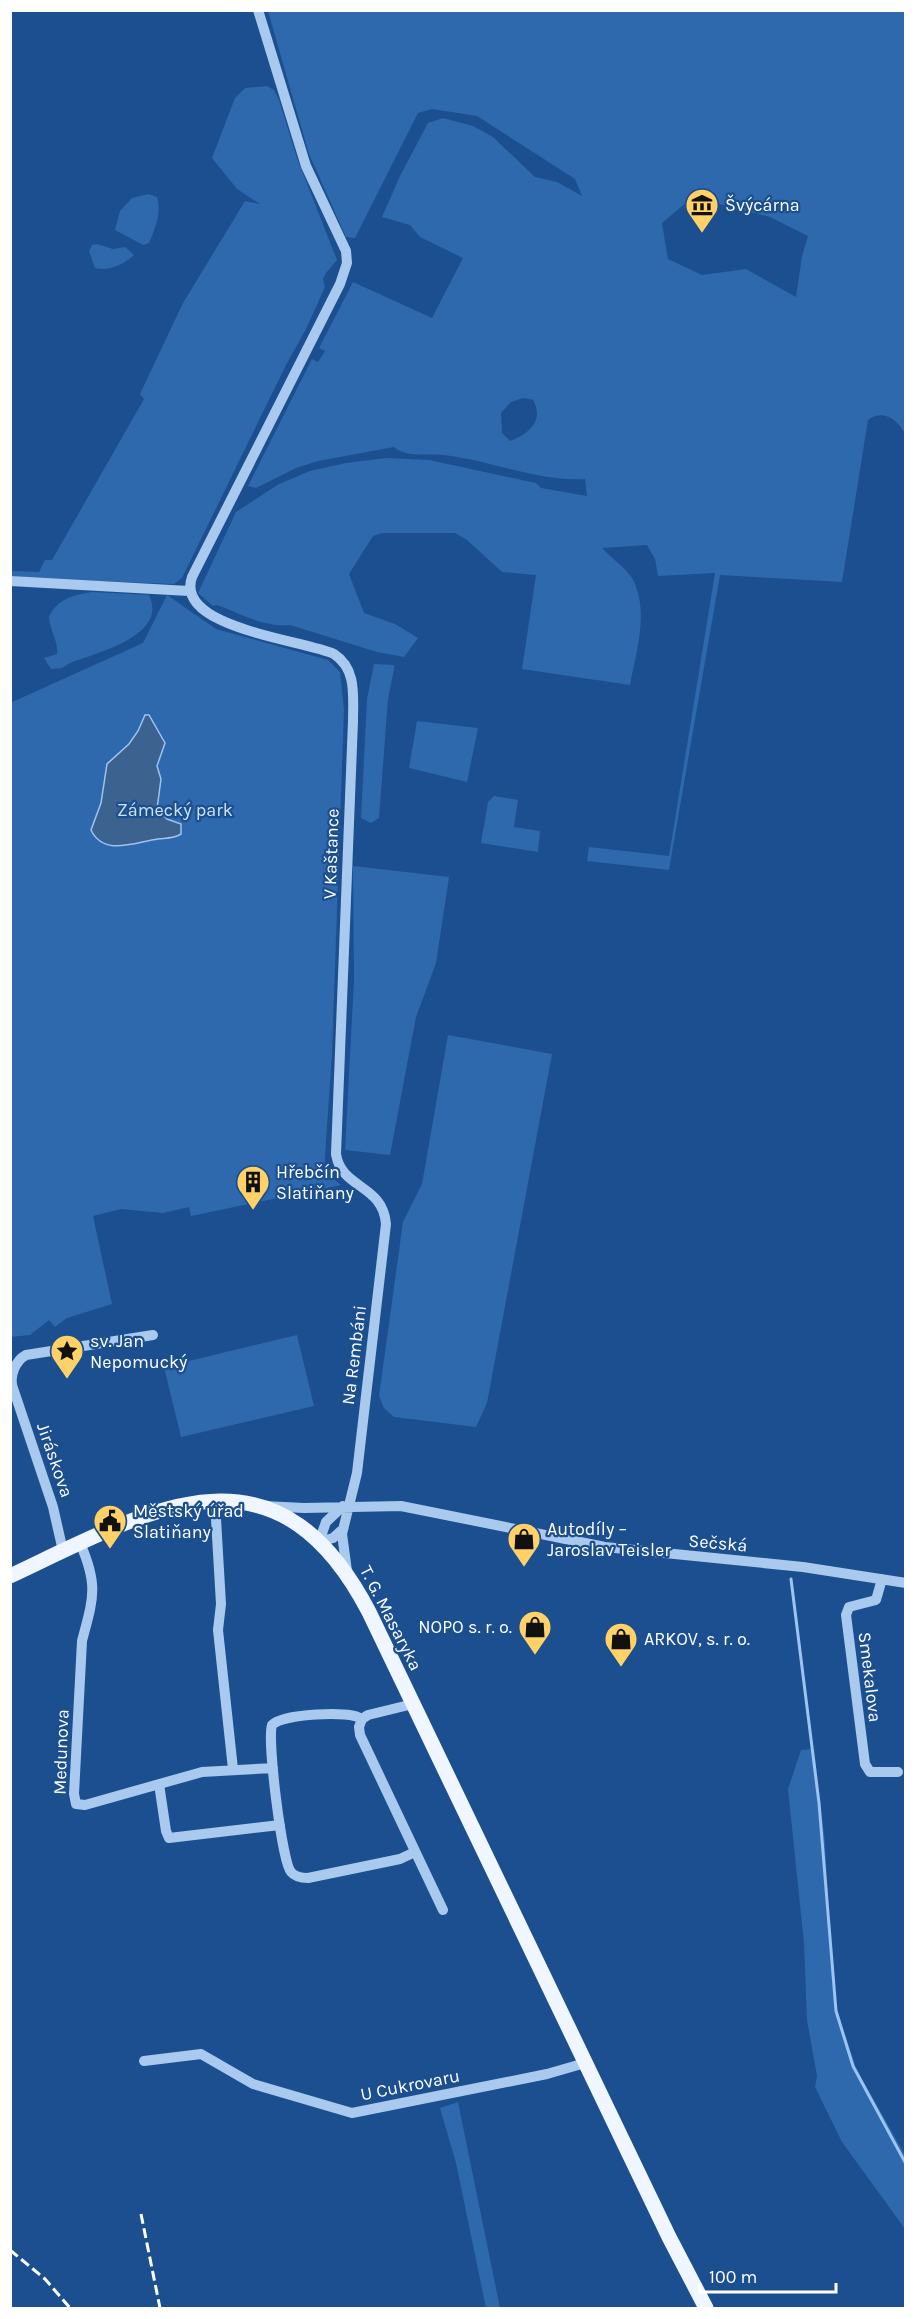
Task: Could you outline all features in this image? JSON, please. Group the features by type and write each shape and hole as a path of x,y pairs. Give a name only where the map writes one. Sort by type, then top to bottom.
{"main road":[{"name":"T. G. Masaryka","path":"10,1575 156,1510 223,1502 260,1507 282,1515 302,1527 335,1558 354,1585 413,1704 706,2308"}],"street":[{"path":"10,581 189,591 192,577 340,284 347,263 343,243 304,159 258,10"},
{"name":"V Kaštance","path":"189,591 194,602 209,614 235,626 328,651 344,662 350,673 353,721 336,1154 338,1164 345,1174 375,1196 382,1207"},
{"name":"Na Rembáni","path":"347,1506 358,1465 386,1224 382,1207"},
{"path":"11,1381 19,1361 26,1355 153,1335"},
{"name":"Jiráskova","path":"11,1381 53,1507 63,1551"},
{"path":"223,1502 221,1604 218,1630 233,1769"},
{"name":"Sečská","path":"223,1502 289,1508 347,1506 412,1508 605,1547 803,1567 906,1583"},
{"path":"347,1506 341,1542 344,1562 354,1585"},
{"path":"319,1542 326,1522 347,1506"},
{"path":"319,1542 336,1537 343,1527"},
{"name":"Medunova","path":"80,1543 94,1587 91,1614 82,1641 75,1803 85,1805 202,1772 273,1768"},
{"name":"Smekalova","path":"882,1579 878,1598 849,1607 846,1615 865,1764 870,1772 898,1772"},
{"path":"413,1704 362,1719 354,1714 342,1713 274,1722 270,1737 280,1825 288,1868 300,1877 313,1877 389,1861 416,1852"},
{"path":"362,1719 359,1727 360,1735 443,1910"},
{"path":"159,1784 169,1838 280,1825"},
{"name":"U Cukrovaru","path":"144,2061 197,2053 261,2087 356,2113 547,2074 585,2062"}],"green space":[{"path":"268,11 905,11 905,434 889,417 879,415 868,420 842,582 720,575 669,870 587,861 589,847 669,856 715,573 658,576 655,559 647,545 602,548 632,578 640,604 640,631 630,685 522,669 536,575 502,572 467,540 455,533 382,533 373,536 349,574 364,613 395,624 418,638 404,657 377,652 290,625 262,622 217,605 213,606 198,593 236,512 279,484 310,471 346,463 386,458 429,460 536,483 541,488 587,496 585,479 531,474 443,455 404,453 394,447 318,461 296,468 256,488 248,486 312,359 318,362 325,351 319,348 353,282 432,318 463,258 420,237 410,225 382,217 400,176 428,123 443,118 473,126 493,137 535,177 557,182 582,196 575,179 477,116 432,109 418,113 355,238 346,237 309,154","holes":["693,197 770,217 808,236 802,256 796,297 746,269 702,275 668,259 662,223","523,398 533,400 537,414 536,420 523,435 510,441 502,433 501,413 511,402"]},
{"path":"267,86 274,90 279,100 297,158 337,260 323,279 325,287 306,329 286,365 182,578 174,584 11,578 11,571 39,572 45,560 52,560 144,399 140,394 183,303 245,201 260,204 237,189 212,158 235,98 245,88"},
{"path":"149,194 157,197 158,215 149,243 143,245 115,230 120,211 132,198"},
{"path":"97,244 113,249 125,247 134,255 116,266 105,269 95,268 89,251 92,245"},
{"path":"92,592 149,595 152,609 149,622 126,641 62,668 51,669 44,658 57,654 57,649 49,616 62,601"},
{"name":"Zámecký park","path":"167,595 216,629 328,660 340,672 344,710 332,1053 324,1171 341,1185 191,1216 189,1207 163,1213 121,1209 93,1216 112,1304 67,1318 55,1327 49,1320 30,1335 10,1337 10,703 143,643"},
{"path":"374,664 394,665 394,669 388,699 379,818 371,823 361,818 367,699"},
{"path":"417,721 478,728 467,782 409,768"},
{"path":"494,796 518,800 514,827 540,831 538,852 481,843 488,802"},
{"path":"353,866 449,877 436,963 416,1017 390,1155 345,1150 354,981"},
{"path":"448,1035 552,1054 487,1403 476,1427 394,1417 384,1408 379,1396 403,1222 422,1184"},
{"path":"297,1335 314,1406 181,1437 164,1367"},
{"path":"814,1749 825,1842 830,1938 837,2009 856,2068 905,2155 905,2229 842,2142 815,2087 817,2076 807,2020 804,1943 788,1789 801,1750"},
{"path":"458,2102 500,2308 486,2308 456,2163 440,2108"}],"shaded area":[{"path":"145,715 149,715 165,743 157,766 161,779 157,809 167,819 181,824 181,834 173,838 112,846 97,838 91,830 101,803 107,764 129,744"}],"waterway":[{"path":"791,1579 819,1803 836,2011 853,2066 906,2164"}],"railway":[{"path":"141,2214 160,2308"},
{"path":"10,2250 45,2279 70,2308"}],"place":[{"name":"Švýcárna","path":"702,234"},
{"name":"Hřebčín Slatiňany","path":"253,1211"},
{"name":"sv. Jan Nepomucký","path":"67,1380"},
{"name":"Městský úřad Slatiňany","path":"110,1550"},
{"name":"Autodíly – Jaroslav Teisler","path":"524,1568"},
{"name":"NOPO s. r. o.","path":"535,1656"},
{"name":"ARKOV, s. r. o.","path":"621,1668"}]}
